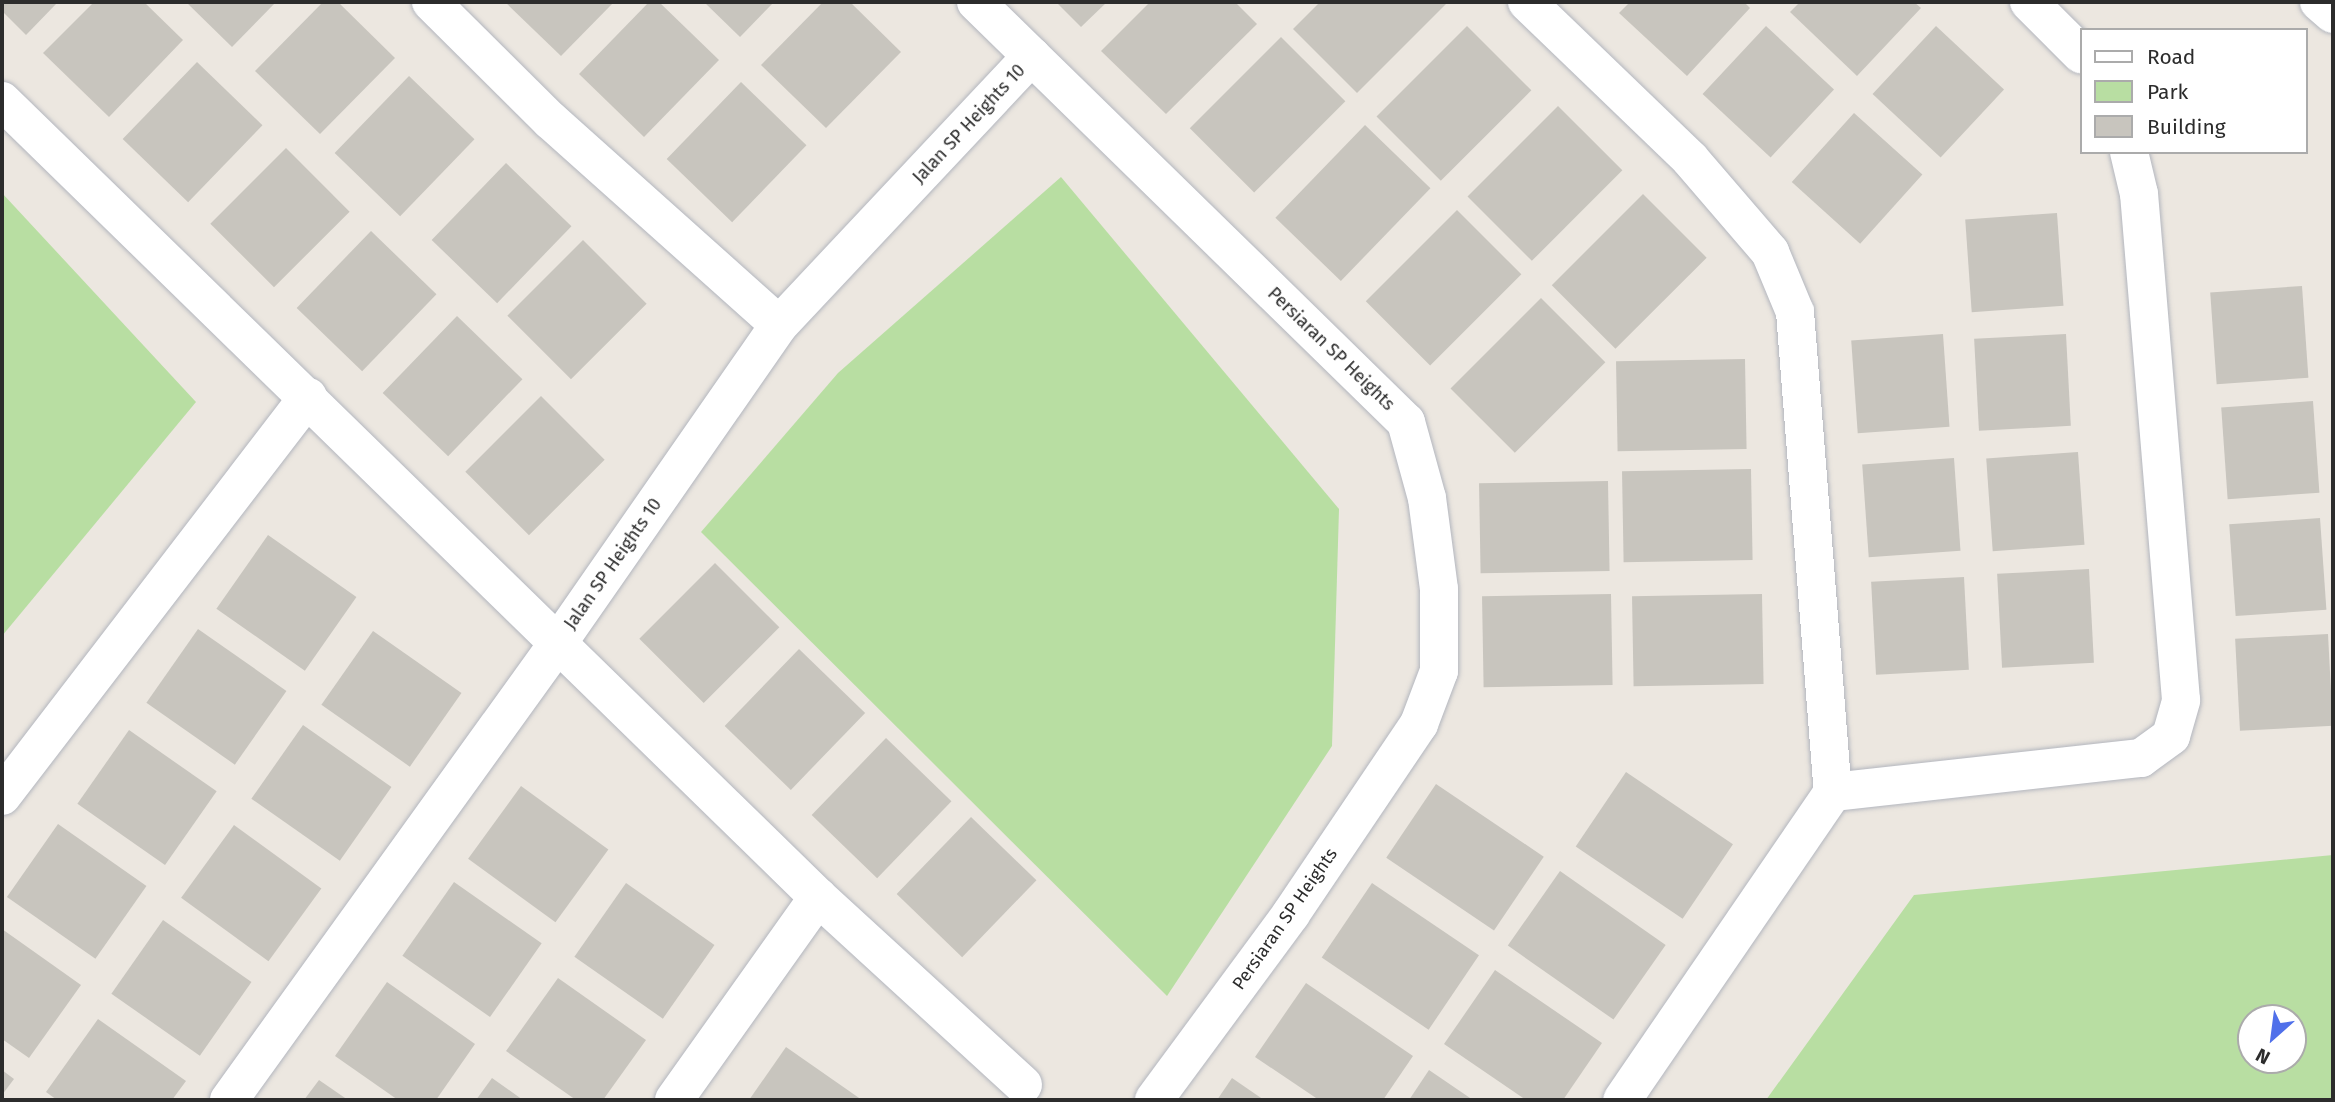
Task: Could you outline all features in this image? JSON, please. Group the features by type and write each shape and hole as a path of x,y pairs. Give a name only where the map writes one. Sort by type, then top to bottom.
{"street":[{"path":"431,2 550,120 779,326"},
{"name":"Persiaran SP Heights","path":"976,2 1406,422 1427,498 1439,589 1439,671 1419,724 1291,914 1154,1100"},
{"path":"1527,2 1690,159 1770,252 1795,312 1833,792 1622,1100"},
{"path":"2029,2 2080,53"},
{"path":"2319,2 2333,14"},
{"name":"Jalan SP Heights 10","path":"229,1100 558,643 779,326 1032,56"},
{"path":"2,101 818,897 1023,1085"},
{"path":"1833,792 2141,758 2171,736 2181,700 2139,194 2129,154"},
{"path":"2,796 308,397"},
{"path":"674,1100 818,897"}],"green space":[{"path":"1061,177 1339,509 1332,746 1167,996 701,532 838,373"},
{"path":"2,193 196,402 2,636"},
{"path":"2333,855 2333,1100 1766,1100 1914,895"}],"building":[{"path":"2,2 58,2 26,35 2,11"},
{"path":"94,2 144,2 183,40 109,117 43,53"},
{"path":"186,2 276,2 232,47"},
{"path":"323,2 338,2 395,58 320,134 255,71"},
{"path":"505,2 614,2 561,56"},
{"path":"649,2 659,2 719,60 644,137 579,74"},
{"path":"704,2 774,2 740,37"},
{"path":"823,2 850,2 901,52 826,128 761,65"},
{"path":"1056,2 1107,2 1081,27"},
{"path":"1150,2 1235,2 1257,24 1166,114 1101,51"},
{"path":"1320,2 1448,2 1357,93 1293,29"},
{"path":"1630,2 1744,2 1750,8 1687,76 1619,13"},
{"path":"1800,2 1914,2 1921,8 1857,76 1790,12"},
{"path":"1467,26 1531,90 1441,181 1376,117"},
{"path":"1766,26 1834,89 1771,157 1703,94"},
{"path":"1936,26 2004,89 1941,157 1873,94"},
{"path":"1281,37 1345,101 1254,193 1190,128"},
{"path":"197,62 262,125 188,202 123,139"},
{"path":"409,76 474,139 400,216 335,153"},
{"path":"741,82 806,145 732,222 667,159"},
{"path":"1558,106 1622,170 1532,261 1467,197"},
{"path":"1854,113 1922,175 1860,244 1792,182"},
{"path":"1365,125 1430,188 1341,281 1275,218"},
{"path":"286,148 350,212 274,287 210,224"},
{"path":"506,163 571,226 497,303 432,240"},
{"path":"1643,194 1707,258 1615,349 1552,285"},
{"path":"1457,210 1521,274 1430,366 1366,301"},
{"path":"2057,213 2063,306 1972,312 1965,219"},
{"path":"371,231 436,294 362,371 297,308"},
{"path":"583,240 647,304 571,379 507,316"},
{"path":"2302,286 2308,378 2217,384 2210,292"},
{"path":"1541,298 1605,362 1515,453 1450,389"},
{"path":"457,316 522,379 448,456 383,393"},
{"path":"1943,334 1949,427 1858,433 1851,340"},
{"path":"2066,334 2071,426 1979,431 1974,339"},
{"path":"1745,359 1747,449 1618,451 1616,361"},
{"path":"541,396 605,460 529,535 465,472"},
{"path":"2313,401 2319,493 2228,499 2221,407"},
{"path":"2078,452 2084,545 1993,551 1986,458"},
{"path":"1954,458 1960,551 1869,557 1862,464"},
{"path":"1751,469 1753,560 1624,562 1622,471"},
{"path":"1608,481 1610,571 1481,573 1479,483"},
{"path":"2320,518 2326,610 2236,616 2229,524"},
{"path":"268,535 356,597 305,671 216,609"},
{"path":"715,563 779,627 704,703 639,639"},
{"path":"2089,569 2094,663 2002,668 1997,574"},
{"path":"1964,577 1969,670 1876,675 1871,582"},
{"path":"1611,594 1613,685 1484,687 1482,596"},
{"path":"1762,594 1764,684 1634,686 1632,596"},
{"path":"198,629 286,691 235,765 146,703"},
{"path":"373,631 461,693 410,767 321,705"},
{"path":"2328,634 2333,726 2240,731 2235,639"},
{"path":"799,649 865,713 791,790 725,726"},
{"path":"303,725 391,787 340,861 251,799"},
{"path":"129,730 217,791 165,865 77,804"},
{"path":"886,738 951,801 877,878 812,815"},
{"path":"1626,772 1733,844 1683,919 1576,847"},
{"path":"1436,784 1544,857 1494,930 1386,858"},
{"path":"521,786 608,849 555,922 468,859"},
{"path":"971,817 1036,880 962,957 897,894"},
{"path":"58,824 146,886 95,959 7,897"},
{"path":"234,825 321,888 268,961 181,898"},
{"path":"1560,871 1666,945 1613,1020 1508,946"},
{"path":"454,882 542,943 490,1017 402,956"},
{"path":"626,883 714,945 663,1019 574,957"},
{"path":"1372,883 1479,955 1429,1030 1322,958"},
{"path":"163,920 251,982 200,1056 111,994"},
{"path":"2,929 81,985 29,1058 2,1039"},
{"path":"1495,970 1602,1043 1563,1100 1526,1100 1444,1044"},
{"path":"558,978 646,1040 603,1100 576,1100 506,1051"},
{"path":"387,982 475,1044 436,1100 398,1100 335,1056"},
{"path":"1306,983 1413,1056 1383,1100 1319,1100 1255,1057"},
{"path":"98,1019 186,1081 172,1100 57,1100 46,1092"},
{"path":"786,1047 862,1100 749,1100"},
{"path":"2,1070 14,1079 2,1095"},
{"path":"1429,1070 1473,1100 1409,1100"},
{"path":"492,1078 523,1100 476,1100"},
{"path":"1232,1078 1264,1100 1217,1100"},
{"path":"319,1080 348,1100 304,1100"}]}
